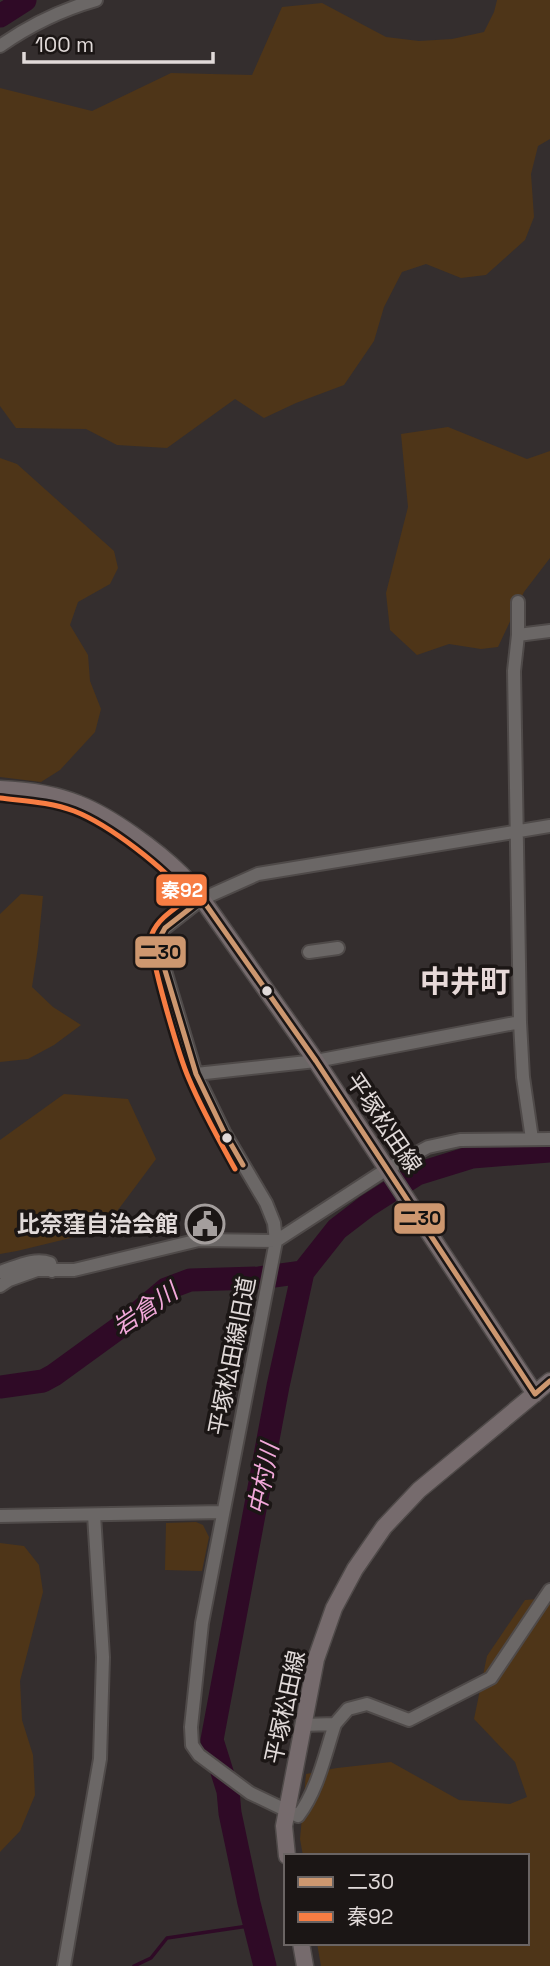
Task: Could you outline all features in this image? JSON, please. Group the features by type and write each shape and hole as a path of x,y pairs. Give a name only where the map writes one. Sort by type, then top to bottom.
{"main road":[{"name":"平塚松田線","path":"0,789 43,794 77,803 111,820 181,874 202,899 316,1061 535,1394 418,1490 384,1527 355,1569 334,1608 316,1659 284,1826 287,1854"},
{"path":"535,1394 550,1381"},
{"path":"301,1945 304,1966"}],"street":[{"path":"0,46 24,29 96,0"},
{"path":"518,602 514,671 520,1022 523,1077 532,1139"},
{"path":"518,635 550,631"},
{"path":"202,899 258,874 550,826"},
{"name":"平塚松田線旧道","path":"202,899 166,928 159,939 162,957 196,1074 224,1132 266,1202 274,1223 276,1241 202,1623 191,1727 194,1750 206,1761 250,1793 287,1810"},
{"path":"309,952 338,948"},
{"path":"196,1074 316,1061 520,1022"},
{"path":"0,1286 37,1270 74,1270 200,1240 276,1241 390,1173 428,1147 460,1140 550,1139"},
{"path":"0,1272 25,1263 44,1261 50,1263 52,1271"},
{"path":"0,1516 223,1512"},
{"path":"64,1966 100,1759 103,1657 94,1515"},
{"path":"287,1810 298,1816 307,1804 335,1724 348,1709 367,1704 409,1720 491,1678 550,1590"},
{"path":"302,1725 335,1724"}],"shaded area":[{"path":"497,0 550,0 550,139 538,146 531,174 534,217 525,240 486,275 461,278 426,264 402,272 384,307 374,341 344,385 264,418 235,399 167,448 117,445 86,429 16,428 0,406 0,88 92,111 171,73 252,75 282,7 322,3 386,37 419,41 452,39 484,32"},
{"path":"448,427 527,459 550,451 550,558 524,592 498,647 481,649 449,644 417,655 390,630 386,593 408,507 401,434"},
{"path":"0,458 17,464 114,551 118,568 110,584 78,602 70,625 88,655 90,681 101,709 95,732 60,770 41,782 0,777"},
{"path":"21,894 43,896 32,987 53,1007 81,1025 54,1045 28,1059 0,1062 0,914"},
{"path":"64,1094 128,1099 156,1159 115,1214 87,1234 0,1254 0,1140"},
{"path":"196,1522 203,1525 209,1537 202,1571 165,1570 166,1523"},
{"path":"0,1543 24,1546 39,1565 43,1592 20,1681 22,1720 33,1755 35,1795 20,1831 0,1852"},
{"path":"550,1598 550,1966 321,1966 317,1945 529,1945 529,1854 303,1854 300,1839 306,1774 337,1768 391,1762 459,1800 510,1804 527,1797 515,1762 474,1719 487,1656 525,1600"}],"waterway":[{"path":"0,16 25,0"},
{"name":"中村川","path":"265,1966 249,1903 228,1791 212,1740 278,1386 303,1272 337,1229 417,1174 472,1157 550,1151"},
{"name":"岩倉川","path":"0,1387 43,1381 54,1375 127,1322 166,1289 190,1280 259,1278 303,1272"},
{"path":"134,1966 151,1958 167,1938 255,1925"}],"transit line":[{"name":"秦92","path":"0,798 56,806 74,811 104,826 136,848 189,898 155,928 152,934 154,960 172,1029 189,1079 235,1169"},
{"name":"二30","path":"243,1165 196,1074 161,957 159,939 165,928 202,899 316,1061 535,1394 550,1381"}],"place":[{"name":"比奈窪自治会館","path":"205,1224"}],"district":[{"name":"中井町","path":"465,981"}]}
